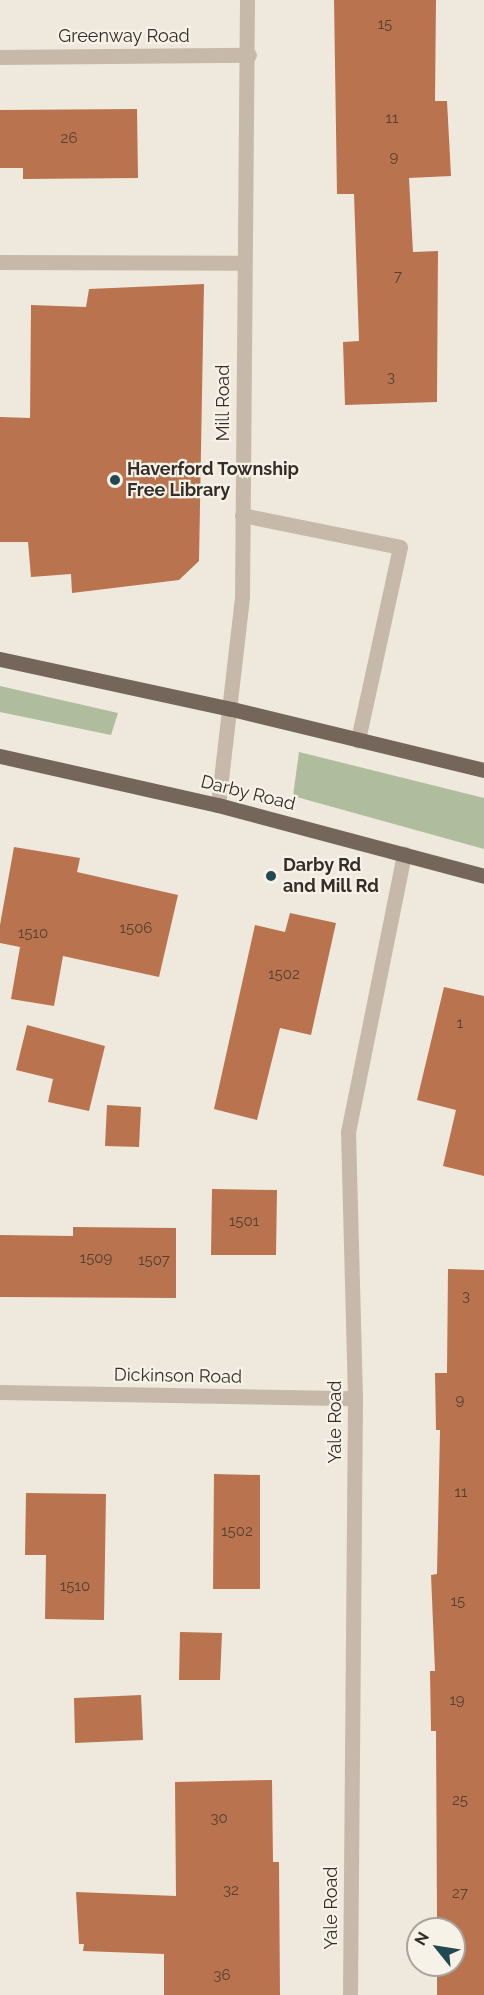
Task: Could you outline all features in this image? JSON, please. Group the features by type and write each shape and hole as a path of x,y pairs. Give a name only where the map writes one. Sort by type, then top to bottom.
{"main road":[{"path":"0,659 232,709 484,770"},
{"name":"Darby Road","path":"0,756 218,805 484,876"}],"street":[{"name":"Mill Road","path":"218,805 232,709 242,597 243,263 249,55 247,0"},
{"name":"Greenway Road","path":"0,57 249,55"},
{"path":"0,262 243,263"},
{"path":"242,515 400,547 358,740"},
{"name":"Yale Road","path":"350,1995 355,1398 348,1132 404,854"},
{"name":"Dickinson Road","path":"0,1392 355,1398"}],"green space":[{"path":"0,686 118,713 111,735 0,712"},
{"path":"299,752 484,798 484,849 293,796"}],"building":[{"path":"334,0 436,0 435,101 447,101 451,176 409,178 413,252 438,251 437,402 345,405 343,342 359,341 354,194 337,194"},
{"path":"137,109 138,178 23,179 23,168 0,168 0,110"},
{"name":"Haverford Township Free Library","path":"204,284 199,561 179,580 72,593 71,574 31,577 28,542 0,542 0,417 30,418 31,305 86,307 89,289"},
{"path":"14,847 80,858 77,872 178,895 159,977 63,956 54,1006 11,999 20,947 0,943 0,925"},
{"path":"290,913 336,923 311,1035 280,1028 257,1120 214,1109 255,925 285,932"},
{"path":"444,987 484,996 484,1176 443,1166 456,1110 417,1100"},
{"path":"27,1025 105,1046 89,1111 48,1102 53,1079 16,1070"},
{"path":"107,1105 141,1107 139,1147 105,1146"},
{"path":"212,1189 277,1190 276,1255 211,1255"},
{"path":"73,1227 176,1228 176,1298 0,1297 0,1235 73,1236"},
{"path":"448,1269 484,1270 484,1995 437,1995 437,1977 466,1977 466,1917 437,1917 436,1731 431,1731 430,1671 435,1671 431,1575 437,1574 440,1430 436,1430 435,1373 447,1373"},
{"path":"214,1474 260,1475 260,1589 213,1589"},
{"path":"26,1493 106,1494 104,1620 45,1619 46,1555 25,1555"},
{"path":"180,1632 222,1633 220,1680 179,1680"},
{"path":"141,1695 143,1740 75,1743 74,1698"},
{"path":"272,1780 273,1862 279,1862 280,1995 164,1995 164,1954 83,1951 84,1944 79,1944 76,1892 176,1896 175,1782"}],"place":[{"name":"Haverford Township Free Library","path":"115,480"},
{"name":"Darby Rd and Mill Rd","path":"271,876"}]}
